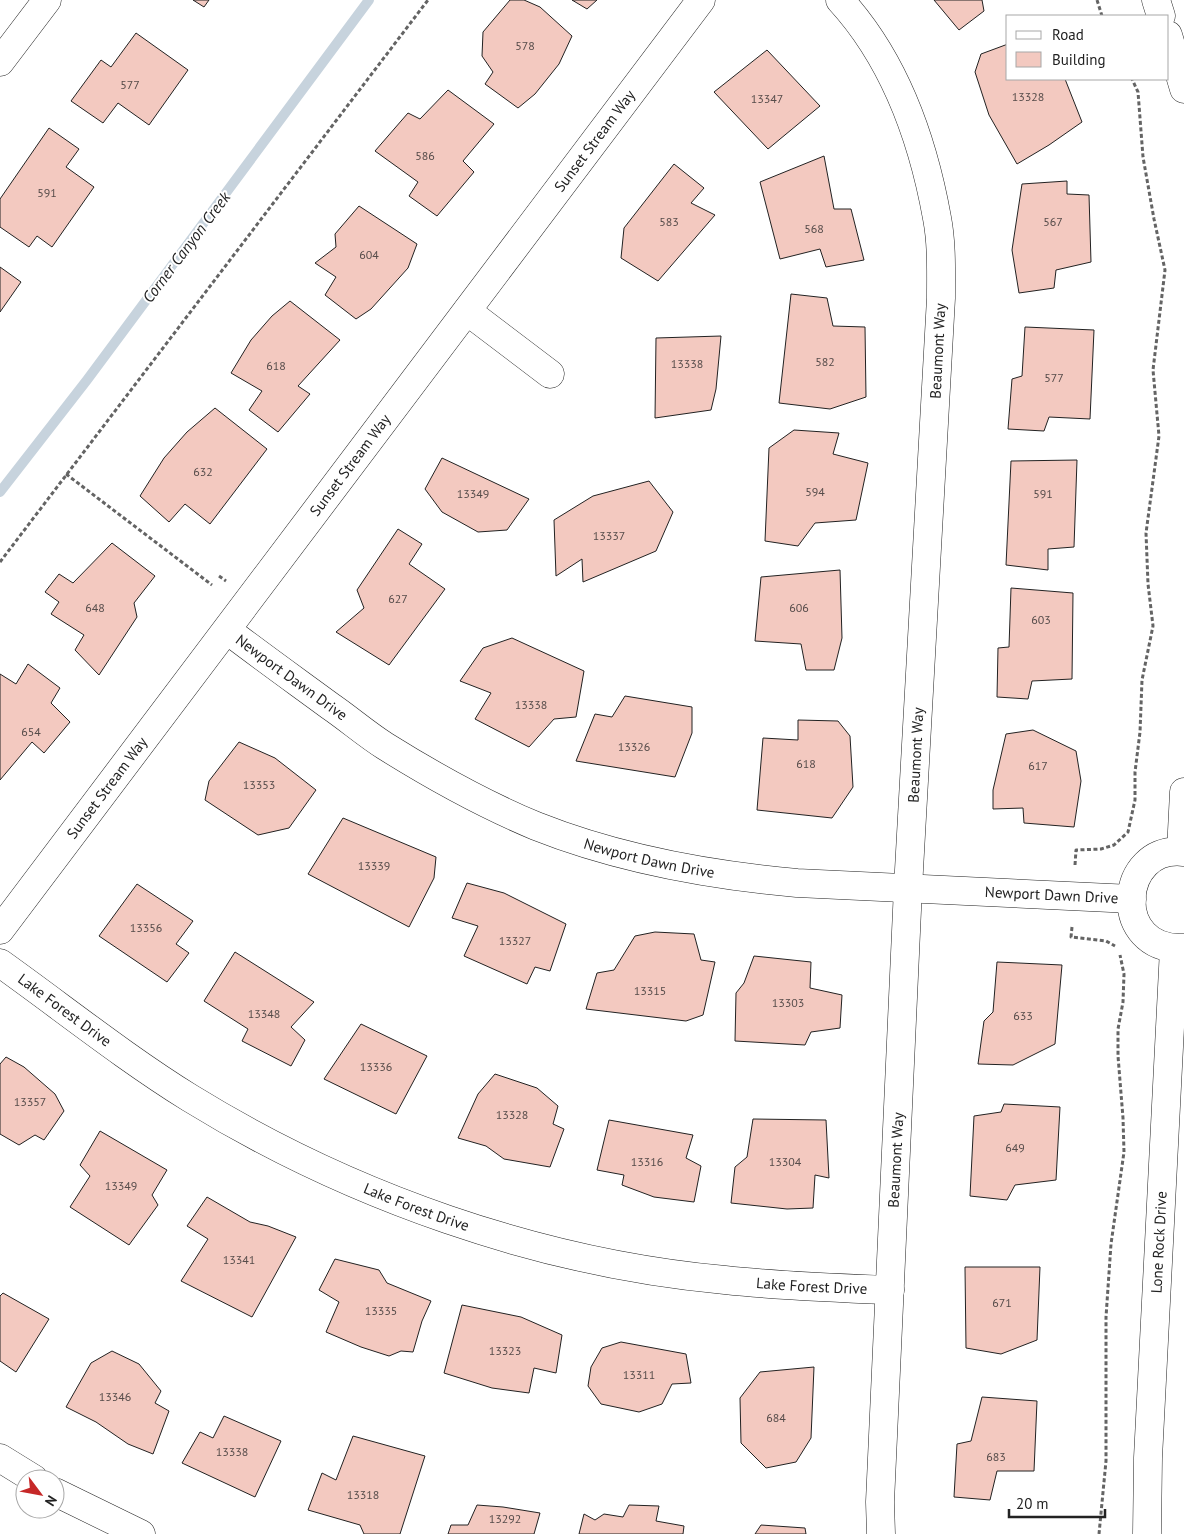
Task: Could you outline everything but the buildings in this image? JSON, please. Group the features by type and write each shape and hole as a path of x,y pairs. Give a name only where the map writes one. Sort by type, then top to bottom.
{"street":[{"name":"Sunset Stream Way","path":"0,930 702,0"},
{"name":"Beaumont Way","path":"840,0 855,16 886,66 910,116 926,167 936,210 941,258 940,318 908,888 881,1492 881,1534"},
{"path":"1156,0 1162,15"},
{"path":"0,62 38,3"},
{"path":"1169,37 1184,89"},
{"path":"467,311 550,374"},
{"name":"Newport Dawn Drive","path":"227,630 384,745 460,789 536,826 614,852 695,870 797,883 1132,900"},
{"path":"1179,949 1162,946 1151,940 1141,931 1131,908 1134,883 1139,872 1148,862 1171,852 1182,852 1184,792"},
{"name":"Lone Rock Drive","path":"1147,1534 1148,1458 1179,949"},
{"name":"Lake Forest Drive","path":"0,963 127,1055 198,1103 256,1136 318,1167 381,1195 446,1219 510,1240 651,1270 724,1280 890,1290"},
{"path":"0,1458 18,1469"},
{"path":"65,1497 141,1534"}],"path":[{"path":"0,562 428,0"},
{"path":"1097,0 1102,15"},
{"path":"1075,864 1076,850 1101,849 1114,845 1128,832 1135,800 1135,772 1140,732 1142,680 1153,626 1148,584 1146,533 1159,436 1153,370 1165,270 1143,157 1138,92 1132,80"},
{"path":"66,474 212,586"},
{"path":"1072,922 1071,937 1106,941 1119,949 1124,974 1123,1002 1118,1029 1124,1152 1111,1244 1106,1317 1106,1461 1099,1534"}],"waterway":[{"name":"Corner Canyon Creek","path":"0,492 87,380 369,0"}]}
